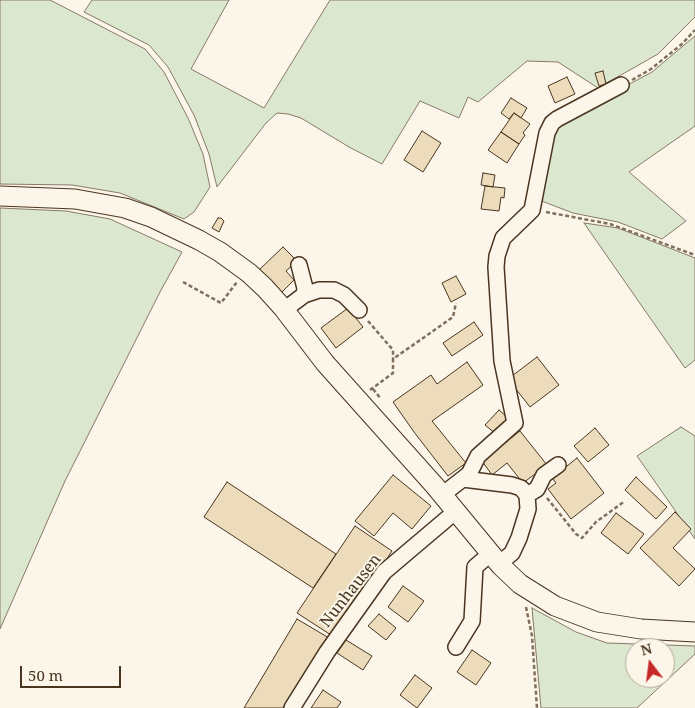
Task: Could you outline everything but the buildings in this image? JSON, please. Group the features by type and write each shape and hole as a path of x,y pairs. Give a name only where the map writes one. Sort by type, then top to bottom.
{"main road":[{"path":"0,196 75,199 125,208 151,217 220,252 265,288 325,363 442,494 494,559 520,584 555,606 597,622 641,629 695,632"}],"street":[{"path":"442,494 469,474 478,456 515,423 502,361 496,268 497,256 503,238 532,210 545,139 552,123 574,108 621,85"},
{"path":"299,265 305,288 304,295"},
{"path":"284,310 304,295 319,290 334,290 344,295 359,310"},
{"path":"456,647 472,621 475,567 512,553 519,538 532,492 544,475 558,465"},
{"path":"463,479 512,485 532,492"},
{"name":"Nunhausen","path":"292,708 327,652 384,572 456,511"}],"path":[{"path":"621,85 651,69 682,44 695,30"},
{"path":"532,210 610,224 695,255"},
{"path":"183,282 221,303 246,271"},
{"path":"393,359 453,317 456,303"},
{"path":"357,400 393,373 393,350 359,310"},
{"path":"532,492 542,492 576,534 582,538 596,522 625,501"},
{"path":"520,584 530,621 537,708"}],"green space":[{"path":"0,0 50,0 145,49 164,72 188,118 203,154 210,187 194,212 184,219 120,193 72,185 0,184"},
{"path":"92,0 229,0 191,69 264,108 330,0 695,0 695,17 658,54 598,88 558,62 527,61 478,102 468,97 459,118 420,101 382,164 349,147 301,118 277,113 266,123 217,187 209,154 194,115 168,67 149,45 84,12"},
{"path":"695,36 695,126 629,172 686,221 662,239 618,222 573,213 539,200 551,134 557,123 652,72"},
{"path":"0,208 66,211 110,219 182,252 65,481 0,629"},
{"path":"584,223 618,228 695,258 695,360 685,368"},
{"path":"681,427 695,436 695,539 637,456"},
{"path":"532,608 576,632 607,643 625,644 625,688 658,688 637,708 541,708"},
{"path":"675,645 695,646 695,654 675,673"}]}
